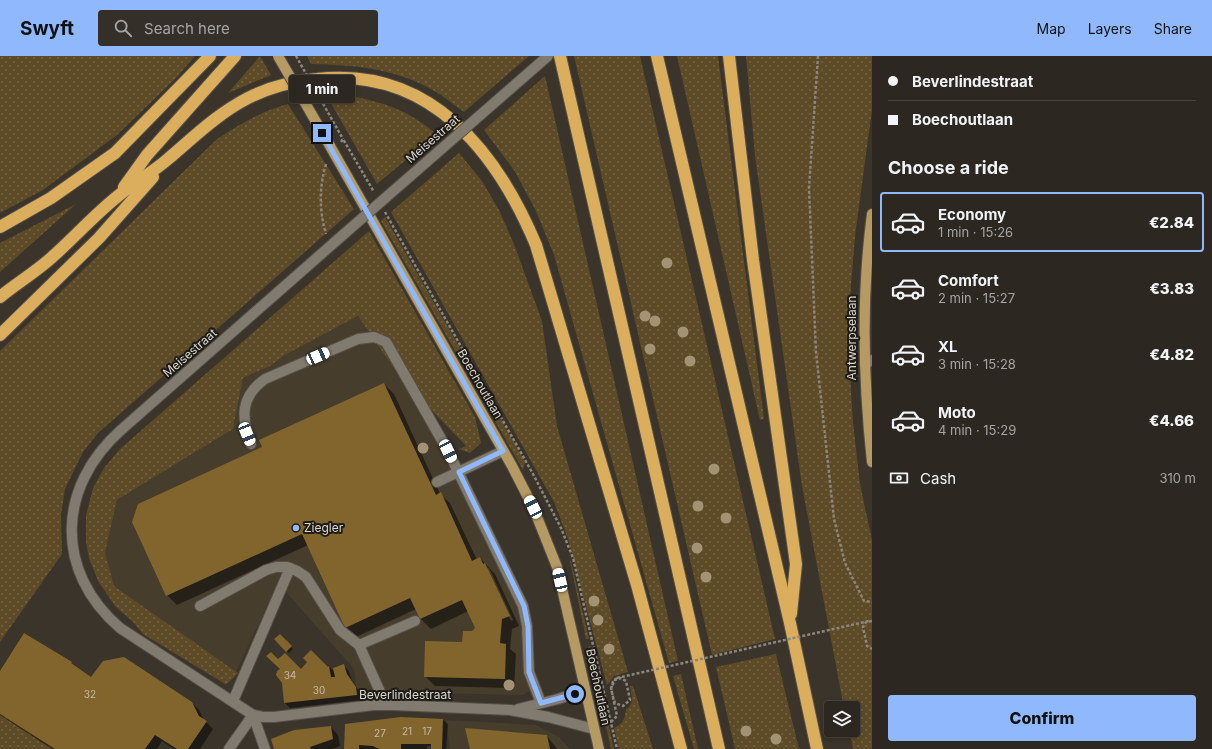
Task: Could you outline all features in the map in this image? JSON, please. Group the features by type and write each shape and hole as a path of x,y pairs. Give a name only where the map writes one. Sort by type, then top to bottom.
{"highway":[{"path":"0,227 51,198 115,153 176,93 210,56"},
{"path":"118,196 147,156 235,56"},
{"path":"560,56 719,749"},
{"path":"657,56 790,623 817,749"},
{"path":"729,56 754,268 796,564 790,623"},
{"path":"0,335 100,238 168,159 198,131 220,114 248,98 271,88 296,81 326,78 350,78 381,83 407,92 433,105 479,145 513,193 528,225 545,272 637,585 681,749"},
{"path":"0,297 49,260 118,196 168,159"}],"main road":[{"name":"Boechoutlaan","path":"278,56 503,451 533,507 555,560 598,749"},
{"name":"Antwerpselaan","path":"872,214 865,296 868,362 867,413 872,462"}],"street":[{"name":"Meisestraat","path":"253,715 120,628 106,615 89,592 79,572 72,531 75,503 87,471 94,458 112,438 548,56"},
{"path":"251,444 244,423 244,414 248,398 258,384 265,379 358,338 374,337 386,342 459,472 524,606 528,626 529,672 541,703"},
{"path":"437,482 503,451"},
{"path":"200,606 266,570 276,567 290,568 306,577 340,630 359,645 386,706"},
{"path":"233,701 290,568"},
{"path":"359,645 415,621"},
{"name":"Beverlindestraat","path":"510,710 541,703 585,690"},
{"name":"Beverlindestraat","path":"253,715 274,717 386,706 510,710 548,717 594,729"},
{"path":"229,749 253,715"},
{"path":"253,715 265,749"}],"path":[{"path":"296,56 343,139"},
{"path":"818,56 809,188 811,259 818,375 834,519 845,563 864,601 872,602"},
{"path":"330,247 321,214 320,200 322,178 331,148"},
{"path":"870,621 864,624 863,630 867,646 872,649"},
{"path":"614,681 870,621"},
{"path":"611,688 615,703 623,706 630,700 627,684 620,678 614,681 611,688 617,716 611,722 617,749"}],"shaded area":[{"path":"0,56 195,56 175,79 117,135 43,190 0,213"},
{"path":"260,56 271,75 228,93"},
{"path":"307,56 529,56 464,112 431,89 402,76 372,69 342,65 311,64"},
{"path":"574,56 640,56 775,639 712,655"},
{"path":"677,56 718,56 764,419 760,420"},
{"path":"746,56 872,56 872,110 855,236 850,299 849,360 853,422 860,484 872,540 872,749 853,749 850,737 860,737 860,701 843,701 802,486 755,156"},
{"path":"545,76 678,661 669,663 554,255 536,211 514,170 484,130"},
{"path":"356,97 390,106 408,114 437,134 377,184 328,98"},
{"path":"288,104 354,209 98,433 83,452 65,489 61,515 62,554 0,642 0,351 217,139 251,118"},
{"path":"459,153 482,181 499,210 514,244 542,321 557,426 628,672 614,676 607,685 568,539 554,502 391,212"},
{"path":"76,204 0,272 0,243"},
{"path":"385,217 525,462 523,470 381,221"},
{"path":"369,231 475,417 481,443 470,453 459,449 466,446 399,376 358,316 285,355 270,366 243,378 233,429 117,500 105,553 114,586 238,673 225,684 143,634 133,622 115,606 98,581 89,558 86,542 86,515 93,488 104,468 120,449"},
{"path":"358,316 452,455 518,596 538,685 523,695 389,692 357,695 354,669 278,583 236,672 114,586 105,553 117,500 233,429 243,378 270,366 285,355"},
{"path":"571,561 589,639 586,639"},
{"path":"590,646 614,749 611,749 588,647"},
{"path":"776,654 799,749 735,749 716,667"},
{"path":"681,674 698,749 694,749 673,676"},
{"path":"630,686 633,686 653,749 619,749 614,728 621,723 626,709 631,705 632,699"},
{"path":"0,714 4,716 55,749 0,749"},
{"path":"446,720 536,725 559,737 570,749 450,749"}],"building":[{"name":"Ziegler","path":"384,383 436,495 441,492 472,561 480,557 483,564 485,563 510,616 502,619 500,643 506,644 505,679 424,677 425,641 462,642 463,631 472,631 475,628 462,600 420,619 410,598 345,628 302,534 166,596 132,522 138,504 262,447 259,440"},
{"path":"24,633 72,662 71,663 91,677 103,661 124,657 192,702 199,716 207,721 188,749 177,749 155,735 145,749 55,749 0,714 0,671"},
{"path":"280,634 292,646 286,652 274,639"},
{"path":"311,650 328,667 329,666 331,677 335,677 333,668 344,664 347,674 356,687 357,695 284,703 282,683 276,675 277,671 280,669 266,656 271,652 278,659 285,653 301,669 307,662 303,658"},
{"path":"401,717 443,719 442,749 431,749 431,744 401,744 401,749 379,749 373,746 359,745 359,749 344,749 345,724"},
{"path":"331,726 333,739 310,747 311,749 274,749 271,739 294,730"},
{"path":"465,728 547,735 550,749 470,749"}],"place":[{"name":"Ziegler","path":"296,528"}],"route":[{"path":"322,133 503,451 459,472 524,606 528,626 529,672 541,703 575,694"}]}
